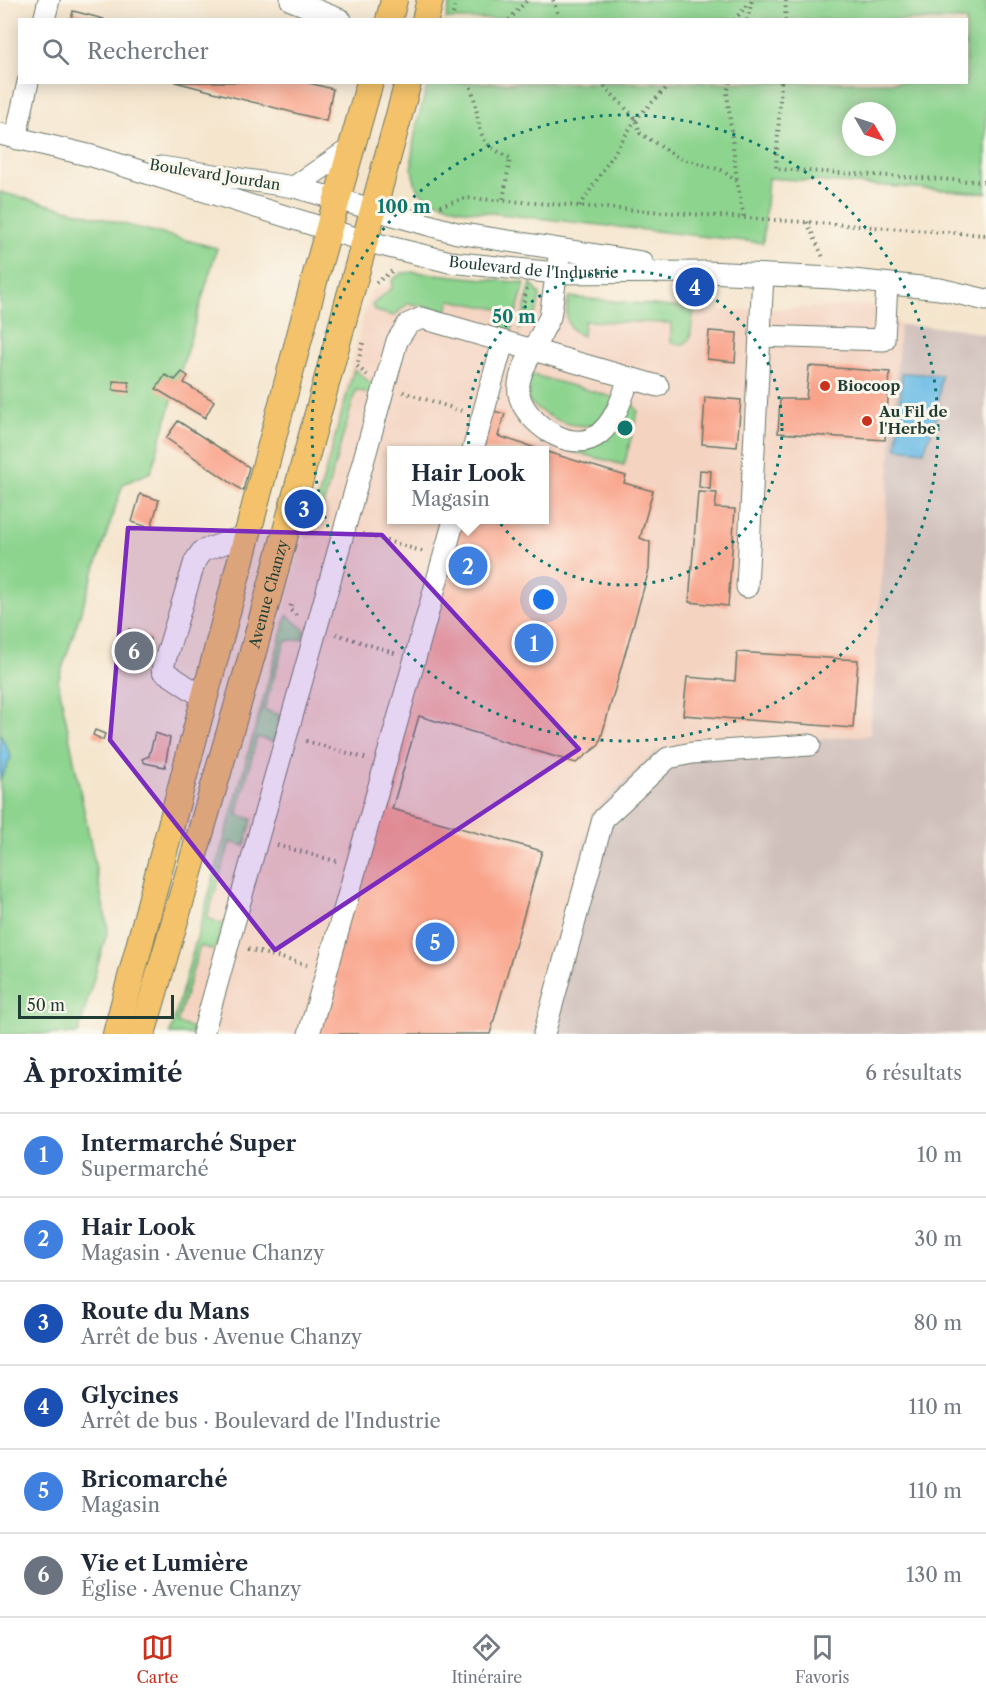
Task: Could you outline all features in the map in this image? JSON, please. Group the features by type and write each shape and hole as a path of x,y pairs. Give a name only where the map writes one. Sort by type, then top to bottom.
{"main road":[{"path":"390,18 394,0"},
{"path":"425,18 430,0"},
{"path":"116,1034 328,230 369,84"},
{"name":"Avenue Chanzy","path":"142,1034 253,652 407,84"}],"street":[{"path":"44,18 49,0"},
{"path":"291,0 336,18"},
{"path":"342,18 347,0"},
{"path":"9,136 19,122 28,84"},
{"name":"Boulevard Jourdan","path":"9,136 92,156 365,241"},
{"path":"294,187 351,148"},
{"name":"Boulevard Jourdan","path":"92,156 294,187 374,210"},
{"name":"Boulevard de l'Industrie","path":"374,210 457,233 706,272"},
{"name":"Boulevard de l'Industrie","path":"365,241 450,262 556,273 706,272 833,278 940,290 986,300"},
{"path":"560,250 550,317 521,372 522,403 544,428 566,440 579,442 598,435 618,409 629,378"},
{"path":"747,587 763,275"},
{"path":"760,336 884,340 887,284"},
{"path":"204,1034 383,386 397,341 408,324 422,318 658,386"},
{"path":"474,446 483,417 488,388 503,342"},
{"path":"309,1034 453,524"},
{"path":"204,698 162,670 195,561 202,551 248,535"},
{"path":"544,1034 603,819 668,759 692,753 810,745"}],"path":[{"path":"452,18 456,0"},
{"path":"511,18 527,0"},
{"path":"553,0 559,18"},
{"path":"736,18 752,0"},
{"path":"748,18 752,0"},
{"path":"785,18 786,0"},
{"path":"469,84 478,107 479,122 486,142 510,158 503,201"},
{"path":"602,84 636,119 640,133 677,157 721,170 737,181"},
{"path":"580,206 636,119 670,84"},
{"path":"729,84 727,93 737,181 744,218"},
{"path":"781,84 776,169 986,182"},
{"path":"432,209 466,198 986,235"},
{"path":"807,222 833,278"},
{"path":"371,292 375,284 392,271"},
{"path":"366,334 357,366 383,386 483,417"},
{"path":"345,529 443,557"},
{"path":"286,736 386,764"},
{"path":"258,839 355,867"},
{"path":"229,944 326,971"}],"highlighted area":[{"path":"128,528 382,535 579,749 275,950 110,740"}],"shaded area":[{"path":"405,280 653,313 878,305 900,325 870,735 655,753 593,814 532,1034 171,1034 371,290"},
{"path":"900,325 957,328 986,335 986,1034 533,1034 593,813 655,752 870,735"}],"green space":[{"path":"451,0 986,0 986,193 768,178 763,243 464,210 434,201 425,196 417,187 413,174 413,142 429,84 968,84 968,18 446,18"},
{"path":"0,192 217,248 151,472 123,484 58,681 108,929 78,1034 0,1034"},
{"path":"415,272 525,283 511,331 499,327 503,310 450,300 447,311 408,303 394,316 376,311 372,305 392,288 392,280 402,273"},
{"path":"531,283 540,295 538,306 532,319 519,329"},
{"path":"569,297 694,309 690,338 685,344 671,343 671,323 584,321 583,336 572,329 567,320"},
{"path":"354,369 373,385 371,394 356,390 319,520 314,514"},
{"path":"526,373 616,398 596,425 568,424 551,417 528,401"},
{"path":"631,402 638,411 624,465 575,452 577,447"},
{"path":"287,615 305,630 302,639 285,641 264,710 280,715 273,742 257,737 237,815 252,819 245,846 230,842 207,918 223,924 215,950 200,946 177,1023 193,1028 191,1034 170,1034"}],"water":[{"path":"902,373 941,375 937,416 924,451 897,448"},
{"path":"0,733 11,757 0,780"}],"building":[{"path":"73,11 100,18 71,18"},
{"path":"183,84 313,84 333,89 326,121"},
{"path":"709,331 737,333 735,362 707,359"},
{"path":"809,366 890,372 885,440 778,433 780,399 806,399"},
{"path":"182,372 188,376 184,383 214,401 205,418 156,389 165,375 175,380"},
{"path":"113,381 129,382 129,392 113,390"},
{"path":"705,397 741,400 737,447 702,444"},
{"path":"482,408 505,414 498,436 529,446 471,446"},
{"path":"178,421 249,467 243,491 166,438"},
{"path":"549,453 626,476 624,483 653,491 640,538 650,542 649,570 599,745 576,763 419,716 392,809 542,851 490,1034 304,1034 449,524 549,524"},
{"path":"700,470 711,471 710,489 699,487"},
{"path":"698,492 717,493 715,508 735,509 728,606 689,602"},
{"path":"140,494 159,500 151,528 132,522"},
{"path":"129,629 150,639 140,670 119,663"},
{"path":"737,652 858,660 853,728 683,715 687,677 735,681"},
{"path":"95,730 105,734 103,740 93,735"},
{"path":"155,733 170,738 165,767 145,763 142,759 149,756"}],"place":[{"name":"Glycines","path":"695,287"},
{"name":"Biocoop","path":"825,386"},
{"name":"Au Fil de l'Herbe","path":"867,421"},
{"name":"Route du Mans","path":"304,509"},
{"name":"Hair Look","path":"468,566"},
{"name":"Intermarché Super","path":"534,643"},
{"name":"Vie et Lumière","path":"134,651"},
{"name":"Bricomarché","path":"435,942"}]}
